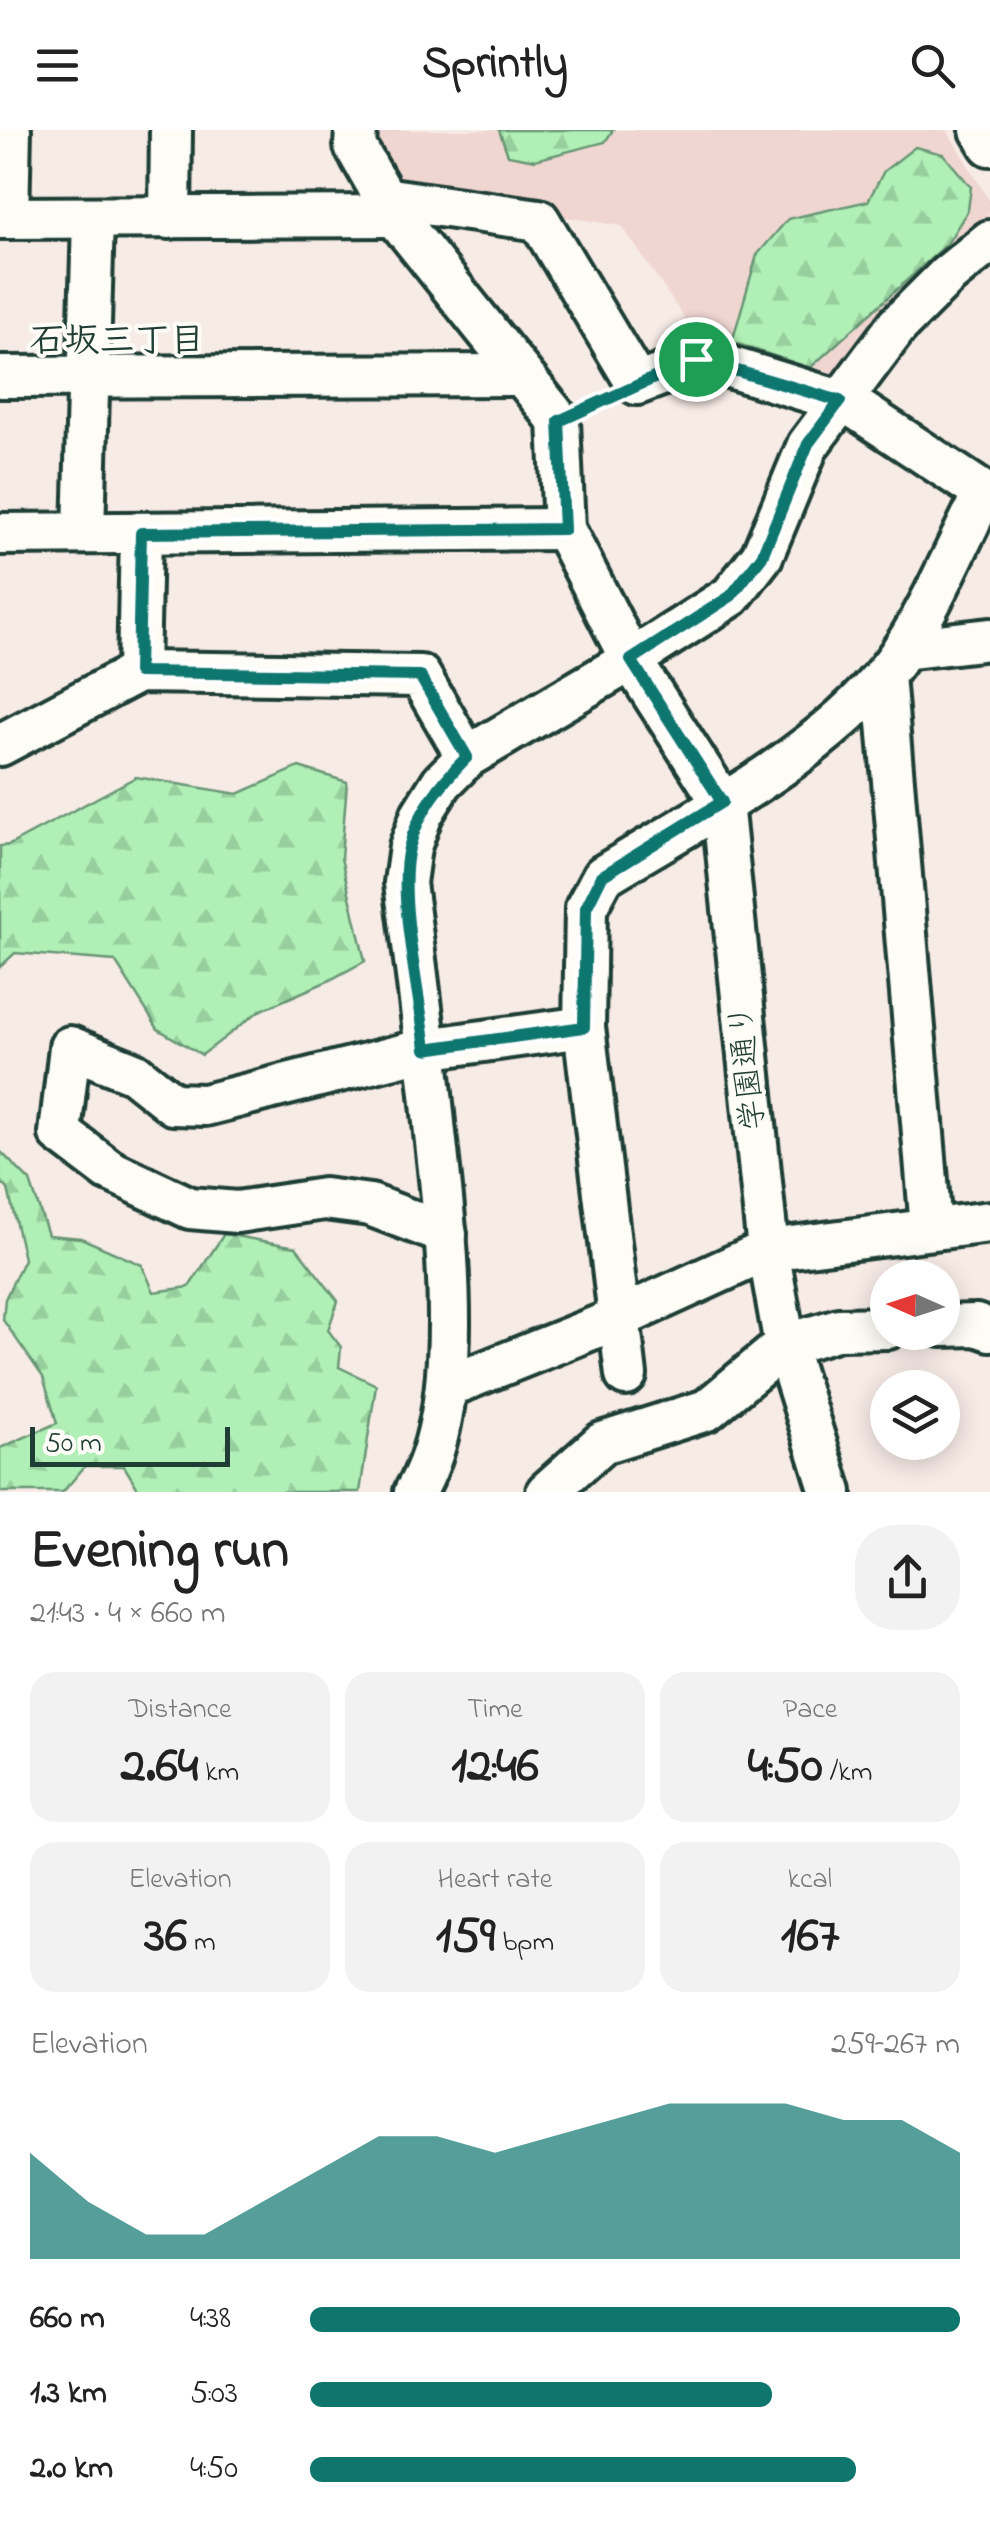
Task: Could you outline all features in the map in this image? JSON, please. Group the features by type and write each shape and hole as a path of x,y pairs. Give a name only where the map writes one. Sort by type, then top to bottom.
{"street":[{"path":"10,130 4,218 170,218 389,207 539,220 637,384 703,359 841,400 988,490 894,662 804,749 602,876 586,908 584,1027 626,1376"},
{"path":"170,218 171,130"},
{"path":"0,534 564,529 559,421 389,207 355,146 356,130"},
{"path":"982,130 990,145"},
{"path":"84,532 94,218"},
{"path":"415,1492 430,1462 447,1387 446,1234 405,883 410,848 422,814 442,782 467,757 731,596 762,556 808,444 897,326 948,275 990,241"},
{"path":"0,377 522,375"},
{"name":"学園通り","path":"564,529 631,660 722,802 768,1250 785,1345 832,1492"},
{"path":"138,672 141,533"},
{"path":"894,662 990,639"},
{"path":"894,662 932,1228"},
{"path":"0,745 138,672 420,676 467,757"},
{"path":"446,1234 370,1205 324,1199 237,1212 190,1208 109,1170 60,1133 70,1047 134,1073 173,1104 205,1105 426,1049 584,1027"},
{"path":"447,1387 619,1318 768,1250 990,1222"},
{"path":"960,1326 990,1330"},
{"path":"568,1484 602,1443 708,1410 785,1345 839,1330 870,1329"}],"path":[{"path":"559,421 637,384"}],"shaded area":[{"path":"369,130 947,130 990,208 985,225 829,376 705,349 622,226 396,190"}],"green space":[{"path":"499,130 613,130 605,142 535,160 508,155"},
{"path":"915,147 943,154 971,187 968,210 947,244 810,368 732,342 757,255 788,219 868,201 884,171"},
{"path":"299,767 347,782 341,858 365,961 259,1011 202,1055 158,1029 115,961 15,953 0,967 0,846 9,845 136,777 238,794"},
{"path":"0,1151 30,1181 48,1235 81,1238 142,1265 154,1292 189,1287 224,1234 296,1247 338,1301 328,1330 341,1347 339,1367 376,1385 360,1492 140,1492 124,1466 85,1466 63,1492 0,1492 0,1448 57,1423 43,1377 3,1320 5,1299 24,1259 8,1189 0,1181"}],"district":[{"name":"石坂三丁目","path":"117,342"}],"route":[{"path":"696,359 840,401 808,444 762,556 731,596 631,660 722,802 602,876 586,908 584,1027 426,1049 405,883 410,848 422,814 442,782 467,757 420,676 138,672 141,533 564,529 559,421 696,359"}]}
